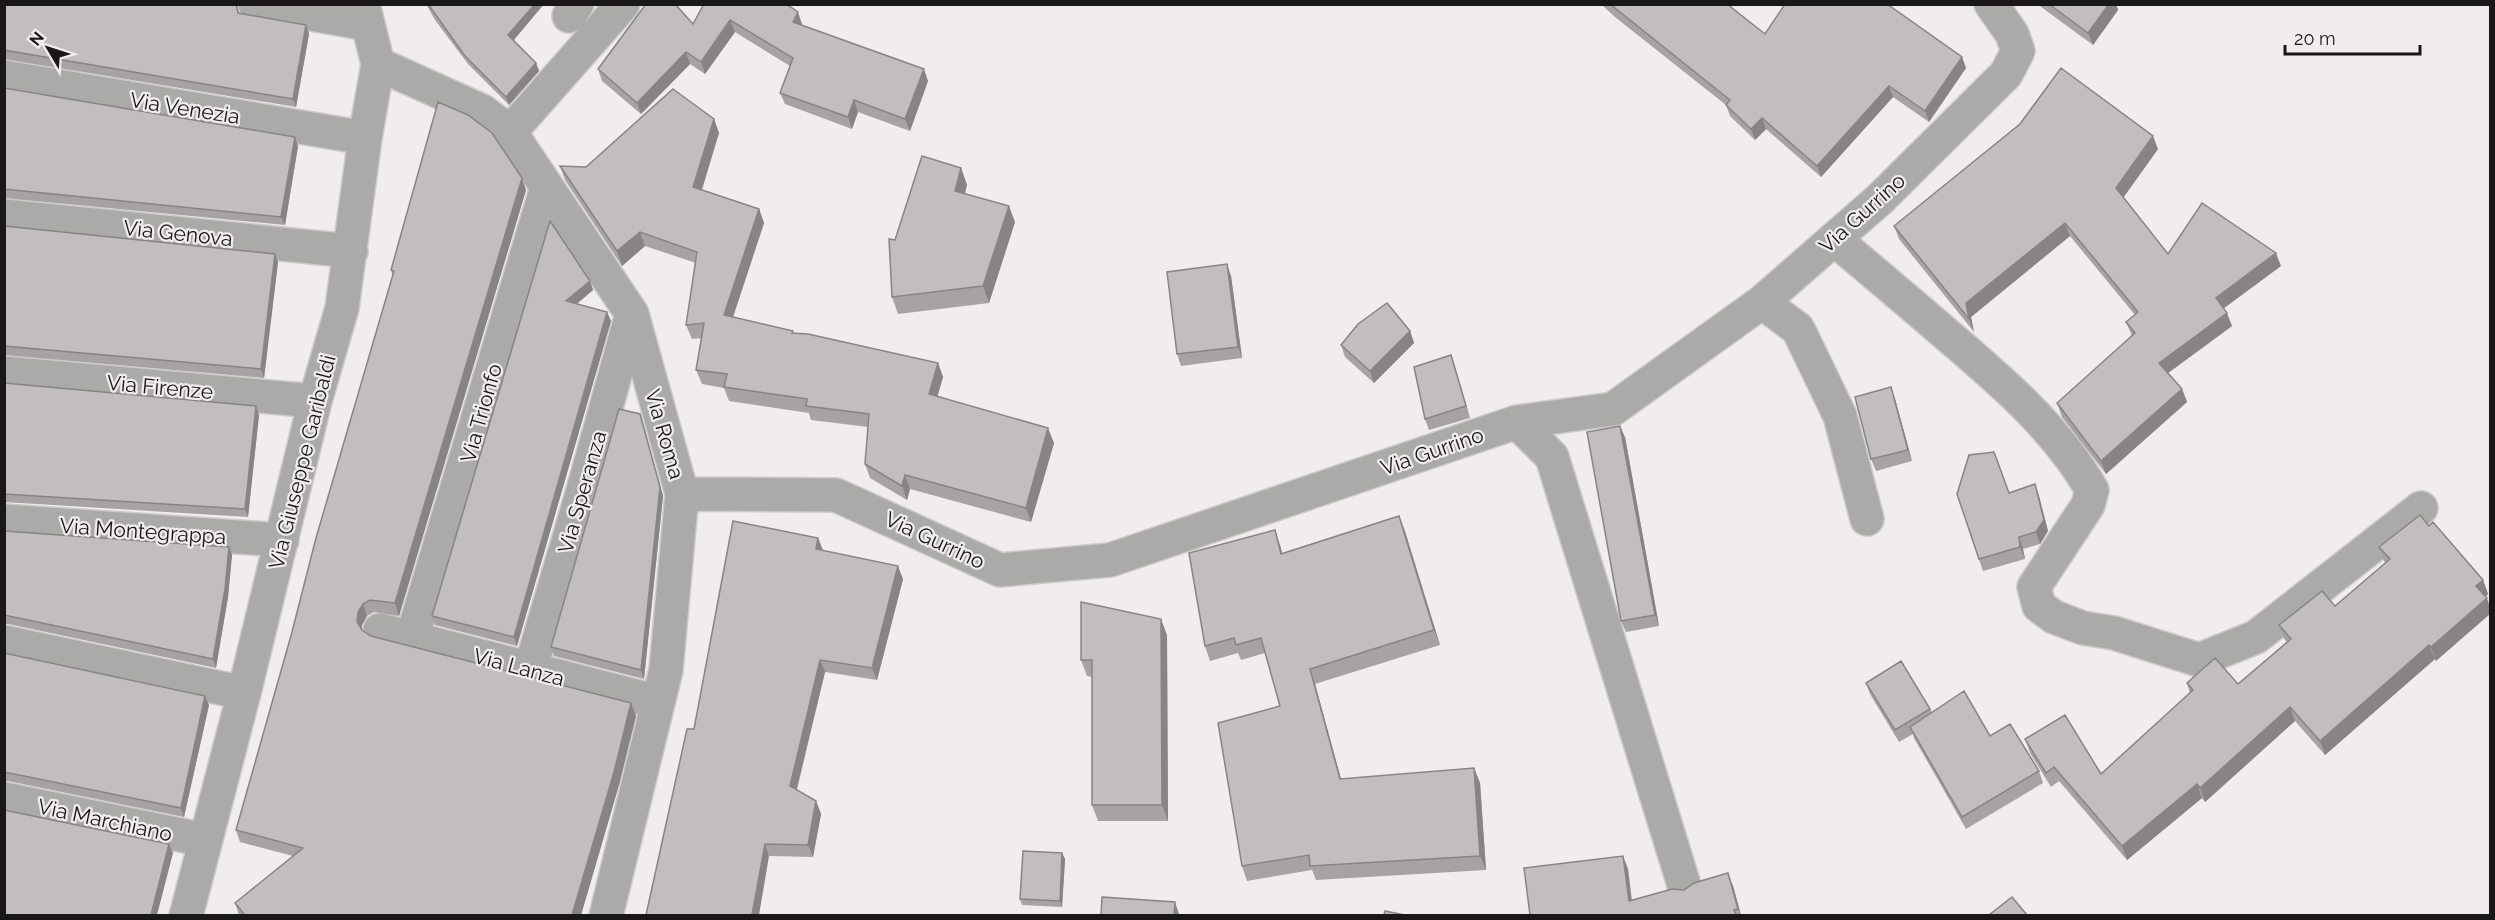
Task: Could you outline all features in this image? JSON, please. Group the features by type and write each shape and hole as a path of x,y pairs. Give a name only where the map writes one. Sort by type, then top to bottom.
{"street":[{"path":"255,4 365,14"},
{"path":"510,132 623,4"},
{"name":"Via Gurrino","path":"682,494 836,495 1000,570 1110,560 1517,422 1613,409 1762,302 1880,199 2006,74 2018,51 2012,34 1990,4"},
{"name":"Via Giuseppe Garibaldi","path":"186,915 244,693 315,401 342,308 365,138 378,64 365,14"},
{"name":"Via Roma","path":"378,64 482,111 510,132 632,314 682,494 666,670 606,915"},
{"name":"Via Venezia","path":"4,77 365,138"},
{"name":"Via Trionfo","path":"412,638 547,187"},
{"name":"Via Genova","path":"4,216 351,251"},
{"path":"1834,239 1986,368 2039,420 2079,466 2092,490 2088,505 2034,587 2039,606 2054,617 2083,628 2114,633 2199,660 2256,637 2421,508"},
{"path":"1762,302 1798,329 1840,416 1867,519"},
{"name":"Via Speranza","path":"530,670 632,314"},
{"name":"Via Firenze","path":"4,373 315,401"},
{"path":"1517,422 1552,457 1684,885"},
{"name":"Via Montegrappa","path":"4,521 282,540"},
{"name":"Via Lanza","path":"380,630 658,702"},
{"path":"4,642 244,693"},
{"name":"Via Marchiano","path":"4,799 205,840"}],"building":[{"path":"4,4 236,4 238,13 306,25 293,99 4,50"},
{"path":"428,4 535,4 508,35 536,63 506,97 465,56"},
{"path":"646,4 675,4 693,24 704,4 786,4 798,12 793,22 924,69 905,119 854,100 848,117 780,93 793,58 730,20 701,62 686,52 637,103 598,69"},
{"path":"1610,4 1727,4 1765,34 1785,4 1887,4 1962,57 1925,111 1889,86 1817,166 1762,118 1751,129 1726,105 1730,100"},
{"path":"2049,4 2109,4 2088,33"},
{"path":"2061,68 2153,136 2116,188 2168,254 2202,203 2276,253 2216,298 2227,313 2159,363 2182,389 2101,461 2057,403 2135,333 2126,322 2138,312 2065,223 1966,303 1969,319 1894,226 2020,124"},
{"path":"4,88 295,137 281,217 4,189"},
{"path":"673,89 714,119 693,187 759,209 724,315 793,331 792,333 808,334 938,363 929,394 1048,428 1026,508 905,475 902,486 865,464 869,414 806,406 807,399 724,387 727,374 696,370 704,323 686,325 697,252 640,232 617,251 560,166 586,167"},
{"path":"438,102 468,115 492,133 522,178 395,603 370,600 363,604 358,612 357,622 362,630 371,636 631,703 614,772 572,915 245,915 235,903 303,848 236,830 316,538 394,271 391,270"},
{"path":"922,156 961,168 955,191 1009,206 983,286 892,297 889,239 895,240"},
{"path":"550,221 590,281 566,301 607,312 514,637 432,616"},
{"path":"4,226 275,254 261,369 4,346"},
{"path":"1227,264 1238,347 1177,354 1167,272"},
{"path":"1387,303 1410,331 1370,371 1341,345 1358,324"},
{"path":"1451,355 1466,406 1425,419 1414,367"},
{"path":"4,383 256,406 245,509 4,494"},
{"path":"1891,387 1908,450 1871,459 1855,397"},
{"path":"619,409 640,414 660,487 641,670 551,647"},
{"path":"1620,426 1655,615 1621,621 1587,432"},
{"path":"1994,452 2009,493 2035,484 2044,520 2036,532 2019,537 2020,547 1979,559 1957,494 1969,455"},
{"path":"2420,515 2429,526 2433,522 2483,580 2476,586 2487,598 2431,647 2429,645 2320,741 2290,707 2200,788 2197,784 2122,846 2054,767 2046,773 2025,739 2065,715 2101,774 2193,690 2187,683 2215,658 2238,684 2291,639 2279,625 2322,591 2335,606 2390,559 2379,547"},
{"path":"1399,516 1434,630 1310,669 1340,779 1474,768 1480,856 1310,866 1309,855 1242,866 1218,723 1280,706 1261,638 1236,645 1234,638 1205,646 1189,553 1275,530 1281,554"},
{"path":"733,521 818,538 816,549 898,566 872,668 820,660 790,786 816,801 808,845 765,844 752,915 646,915 687,729 694,729"},
{"path":"4,531 229,547 225,589 213,659 4,615"},
{"path":"1081,602 1161,619 1162,805 1092,805 1092,660 1081,660"},
{"path":"4,653 205,696 181,808 4,772"},
{"path":"1901,661 1930,709 1895,730 1866,683"},
{"path":"1964,691 1990,736 2010,724 2039,771 1962,817 1910,727"},
{"path":"4,810 169,844 151,915 4,915"},
{"path":"1023,851 1062,853 1060,901 1020,899"},
{"path":"1623,856 1629,901 1672,889 1684,890 1694,883 1728,873 1738,909 1734,910 1736,915 1530,915 1524,868"},
{"path":"1102,897 1175,902 1174,915 1101,915"},
{"path":"2012,897 2027,915 1989,915"},
{"path":"1385,911 1405,915 1384,915"}]}
